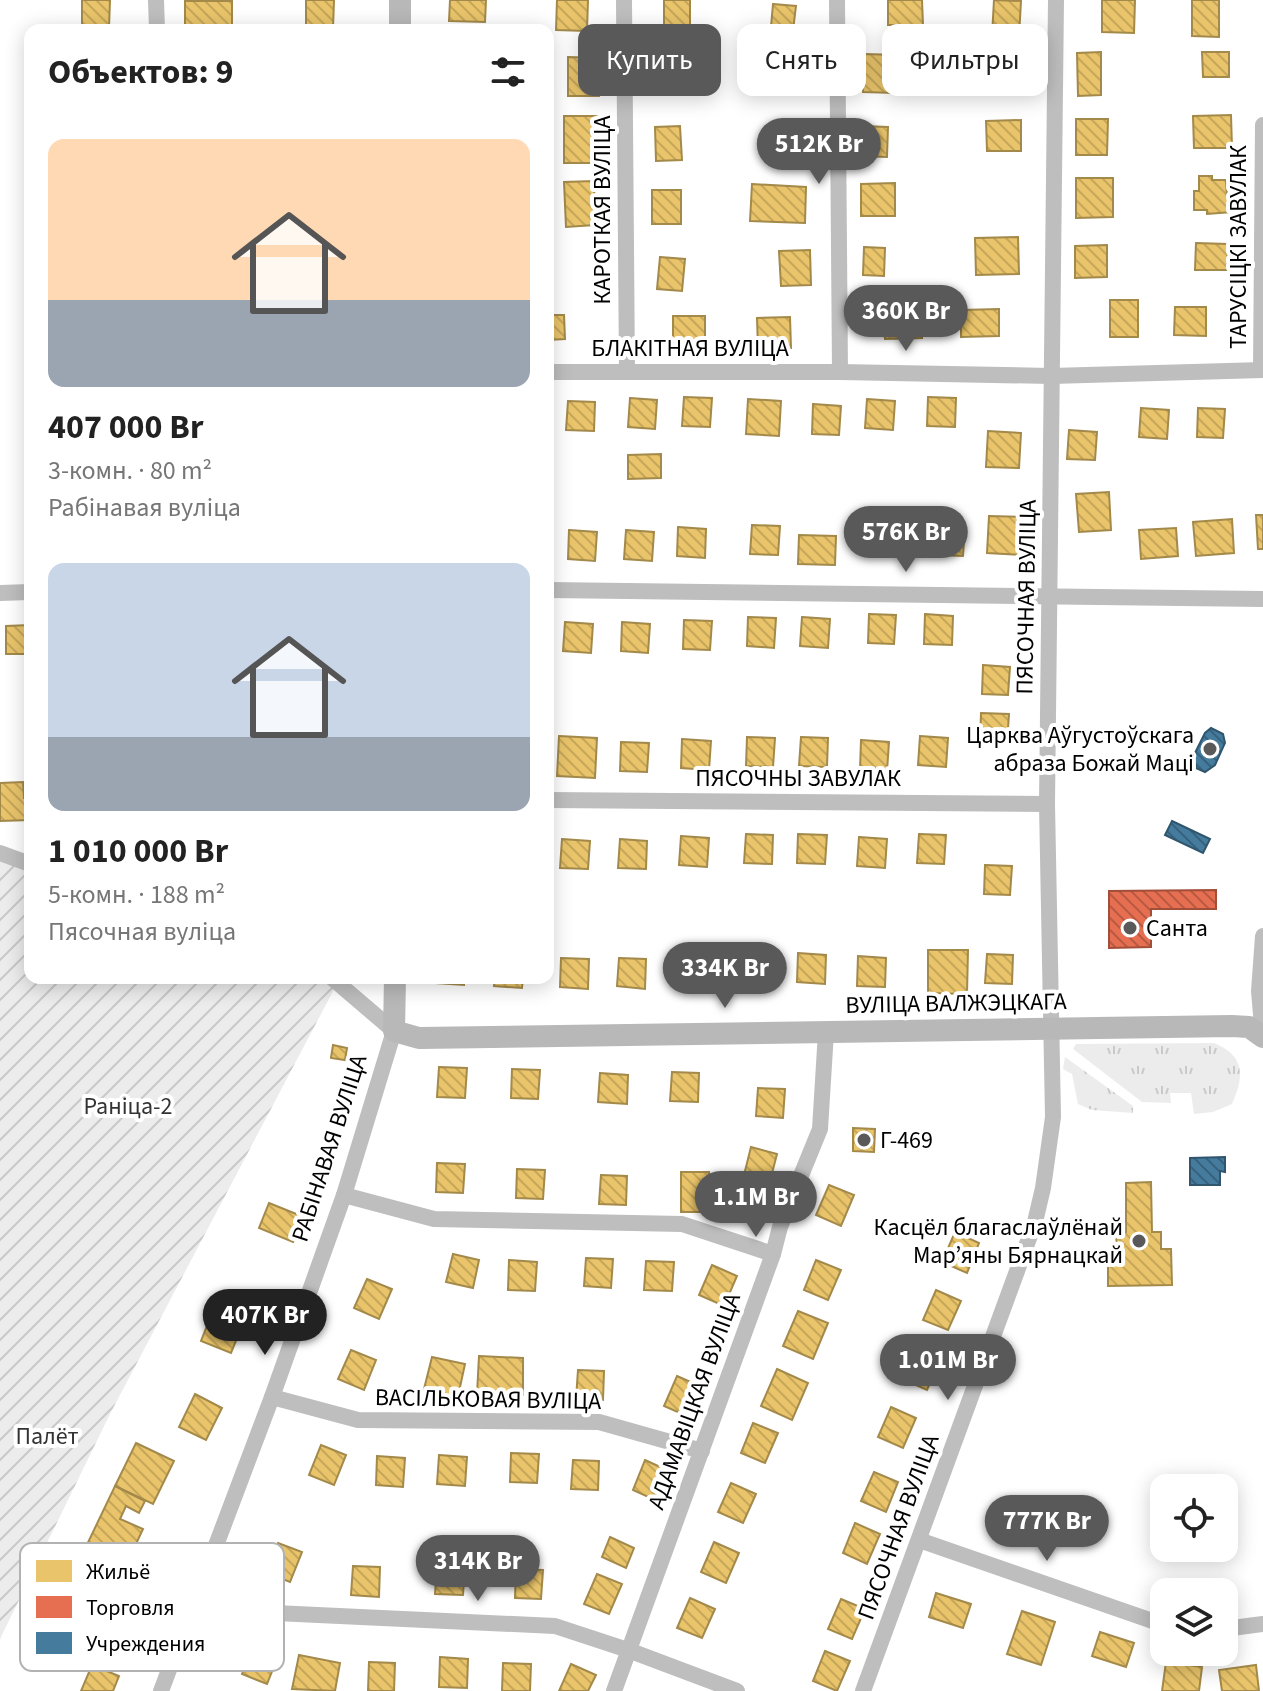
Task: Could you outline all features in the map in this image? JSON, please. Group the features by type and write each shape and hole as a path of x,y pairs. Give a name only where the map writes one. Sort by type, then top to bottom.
{"street":[{"path":"156,0 157,24"},
{"path":"400,0 400,24"},
{"name":"КАРОТКАЯ ВУЛІЦА","path":"624,0 627,372"},
{"path":"837,0 840,372"},
{"name":"ПЯСОЧНАЯ ВУЛІЦА","path":"863,1691 1035,1222 1053,1117 1047,804 1056,0"},
{"name":"ТАРУСІЦКІ ЗАВУЛАК","path":"1262,370 1263,125"},
{"name":"БЛАКІТНАЯ ВУЛІЦА","path":"554,372 1051,376 1262,370"},
{"path":"554,590 1263,599"},
{"path":"0,593 24,592"},
{"name":"ПЯСОЧНЫ ЗАВУЛАК","path":"554,800 1047,804"},
{"path":"0,853 24,862"},
{"path":"1263,936 1259,991 1263,1037"},
{"path":"339,984 394,1031"},
{"name":"РАБІНАВАЯ ВУЛІЦА","path":"217,1543 344,1195 394,1031 395,984"},
{"name":"ВУЛІЦА ВАЛЖЭЦКАГА","path":"394,1031 419,1038 1232,1026 1249,1027 1263,1037"},
{"name":"АДАМАВІЦКАЯ ВУЛІЦА","path":"614,1691 773,1254 780,1227 820,1129 826,1032"},
{"path":"344,1195 434,1219 682,1224 773,1254"},
{"name":"ВАСІЛЬКОВАЯ ВУЛІЦА","path":"272,1397 358,1420 599,1422 702,1451"},
{"path":"919,1540 1150,1620"},
{"path":"284,1613 555,1626 737,1691"},
{"path":"1238,1627 1263,1624"},
{"name":"РАБІНАВАЯ ВУЛІЦА","path":"161,1691 169,1671"}],"green space":[{"name":"Раніца-2","path":"0,854 24,862 24,984 337,984 110,1414 47,1543 20,1543 20,1598 0,1639"},
{"path":"1214,1043 1232,1054 1237,1061 1240,1068 1239,1085 1232,1104 1213,1112 1194,1114 1191,1093 1170,1093 1171,1103 1142,1102 1073,1049 1076,1044"},
{"path":"1065,1057 1133,1106 1133,1113 1092,1110 1078,1104 1072,1074 1063,1069"}],"building: Жильё":[{"path":"82,0 110,0 109,24 82,24"},
{"path":"306,0 334,0 333,24 306,24"},
{"path":"450,0 486,0 485,22 449,21"},
{"path":"557,0 588,0 587,24 578,24 578,31 556,30"},
{"path":"664,0 690,0 690,24 664,24"},
{"path":"888,0 922,0 923,24 888,24"},
{"path":"994,0 1021,1 1020,24 993,24"},
{"path":"1102,0 1135,0 1134,33 1102,32"},
{"path":"1192,0 1219,0 1219,37 1192,36"},
{"path":"185,1 232,1 232,24 185,24"},
{"path":"773,4 796,6 794,24 771,24"},
{"path":"1101,52 1101,95 1078,96 1077,53"},
{"path":"1202,52 1229,52 1229,77 1203,77"},
{"path":"866,54 882,55 882,93 866,92"},
{"path":"568,57 578,57 578,96 568,96"},
{"path":"1231,115 1232,148 1194,148 1193,116"},
{"path":"564,116 601,116 601,163 564,163"},
{"path":"1076,119 1108,119 1107,155 1076,155"},
{"path":"1021,120 1021,151 987,151 986,121"},
{"path":"680,126 682,160 656,161 655,127"},
{"path":"861,126 888,127 887,157 860,156"},
{"path":"770,127 803,128 802,160 768,159"},
{"path":"1199,176 1226,180 1227,198 1232,198 1232,212 1207,214 1207,210 1194,210 1194,191 1199,191"},
{"path":"1076,178 1113,178 1113,217 1076,218"},
{"path":"594,181 595,225 566,227 564,182"},
{"path":"895,183 895,216 861,216 861,184"},
{"path":"752,184 806,187 805,223 750,221"},
{"path":"652,190 681,190 681,224 652,224"},
{"path":"1018,237 1019,274 976,275 975,238"},
{"path":"1196,243 1228,244 1227,270 1195,270"},
{"path":"1107,245 1107,277 1075,278 1075,246"},
{"path":"864,247 885,248 884,276 863,275"},
{"path":"810,250 811,285 781,286 779,251"},
{"path":"660,257 685,259 682,291 657,289"},
{"path":"1110,300 1138,300 1138,337 1110,337"},
{"path":"1175,307 1206,307 1206,336 1174,335"},
{"path":"999,309 999,336 961,337 961,310"},
{"path":"921,311 922,338 885,339 884,313"},
{"path":"554,315 564,315 565,339 554,340"},
{"path":"673,316 705,316 705,346 673,346"},
{"path":"790,317 791,348 758,349 757,318"},
{"path":"684,397 712,398 710,427 682,426"},
{"path":"928,397 956,398 955,427 927,426"},
{"path":"630,398 657,400 655,429 628,427"},
{"path":"748,399 781,401 779,436 746,434"},
{"path":"867,399 895,401 893,430 865,428"},
{"path":"568,401 595,402 594,431 566,430"},
{"path":"813,404 841,406 839,435 812,434"},
{"path":"1141,408 1169,410 1167,439 1139,437"},
{"path":"1198,408 1225,409 1223,438 1197,437"},
{"path":"1069,430 1097,432 1095,460 1067,459"},
{"path":"988,431 1021,433 1019,468 986,467"},
{"path":"661,454 661,478 628,479 628,455"},
{"path":"1109,492 1111,530 1079,532 1076,494"},
{"path":"1256,515 1263,515 1263,549 1258,549"},
{"path":"989,516 1023,517 1021,555 987,553"},
{"path":"863,519 897,521 895,557 862,555"},
{"path":"1232,519 1234,553 1196,556 1193,522"},
{"path":"752,525 780,526 778,555 750,554"},
{"path":"938,526 965,527 963,556 937,555"},
{"path":"678,527 706,529 705,558 677,556"},
{"path":"1176,528 1178,556 1141,559 1139,530"},
{"path":"569,530 597,532 595,561 568,559"},
{"path":"626,530 654,532 652,561 624,559"},
{"path":"799,535 836,536 835,565 798,564"},
{"path":"869,614 896,615 894,644 868,643"},
{"path":"925,614 953,616 952,645 924,644"},
{"path":"748,617 776,618 774,648 747,646"},
{"path":"802,617 830,619 828,648 800,646"},
{"path":"684,620 712,621 710,650 683,649"},
{"path":"565,622 593,624 591,653 563,651"},
{"path":"622,622 650,624 648,653 621,651"},
{"path":"24,625 24,654 6,654 6,626"},
{"path":"983,665 1010,667 1008,695 982,694"},
{"path":"981,713 1009,714 1007,743 980,742"},
{"path":"559,736 597,738 595,778 557,776"},
{"path":"920,736 948,738 946,767 918,765"},
{"path":"747,737 775,738 773,767 746,766"},
{"path":"801,737 828,738 827,767 799,766"},
{"path":"682,739 711,741 709,770 681,768"},
{"path":"861,740 889,742 887,771 860,770"},
{"path":"621,742 649,743 647,772 620,771"},
{"path":"23,782 24,820 0,821 0,783"},
{"path":"746,834 773,835 772,864 744,863"},
{"path":"798,834 827,835 825,864 797,863"},
{"path":"919,834 946,835 944,864 917,863"},
{"path":"681,836 709,838 707,867 679,865"},
{"path":"859,837 887,839 885,868 857,866"},
{"path":"562,839 590,841 588,869 560,868"},
{"path":"620,839 647,841 646,869 618,868"},
{"path":"985,865 1012,866 1010,895 984,894"},
{"path":"928,950 968,950 967,994 928,993"},
{"path":"745,953 772,954 771,984 742,982"},
{"path":"798,953 826,955 825,984 797,982"},
{"path":"987,954 1013,955 1012,984 985,983"},
{"path":"680,956 708,957 707,986 679,985"},
{"path":"858,956 886,958 885,987 857,986"},
{"path":"561,958 589,959 588,989 560,987"},
{"path":"619,958 646,959 645,989 617,986"},
{"path":"494,984 522,984 522,988"},
{"path":"333,1045 347,1048 345,1060 331,1058"},
{"path":"439,1067 467,1068 465,1098 437,1097"},
{"path":"512,1069 540,1070 538,1099 511,1098"},
{"path":"672,1072 699,1073 698,1102 670,1101"},
{"path":"600,1073 628,1075 627,1104 598,1102"},
{"path":"758,1088 785,1089 783,1118 756,1116"},
{"name":"Г-469","path":"853,1128 875,1129 874,1152 853,1151"},
{"path":"751,1147 777,1154 769,1185 743,1179"},
{"path":"437,1163 465,1164 463,1193 436,1192"},
{"path":"517,1169 545,1170 543,1199 516,1198"},
{"path":"681,1172 709,1172 709,1212 681,1212"},
{"path":"601,1175 627,1176 626,1205 599,1204"},
{"name":"Касцёл благаслаўлёнай Мар’яны Бярнацкай","path":"1151,1182 1152,1232 1161,1232 1161,1249 1171,1249 1172,1285 1108,1286 1108,1250 1117,1250 1116,1233 1126,1232 1126,1183"},
{"path":"829,1185 854,1195 841,1226 816,1215"},
{"path":"269,1203 304,1217 293,1242 259,1228"},
{"path":"955,1232 979,1243 967,1273 942,1262"},
{"path":"453,1254 479,1260 473,1288 446,1282"},
{"path":"586,1258 613,1259 611,1288 584,1286"},
{"path":"509,1260 537,1262 535,1291 508,1290"},
{"path":"816,1260 841,1270 828,1300 804,1290"},
{"path":"646,1261 674,1262 672,1291 644,1290"},
{"path":"712,1265 737,1276 724,1306 699,1295"},
{"path":"367,1279 392,1289 379,1319 354,1308"},
{"path":"936,1290 961,1301 948,1330 923,1320"},
{"path":"214,1308 244,1321 231,1353 201,1341"},
{"path":"798,1311 828,1323 813,1359 783,1346"},
{"path":"915,1349 940,1360 927,1390 902,1379"},
{"path":"351,1350 376,1360 364,1390 338,1379"},
{"path":"479,1356 523,1358 523,1395 477,1394"},
{"path":"432,1357 465,1364 457,1401 423,1393"},
{"path":"777,1369 808,1383 792,1420 761,1406"},
{"path":"578,1370 604,1371 603,1400 576,1399"},
{"path":"677,1376 702,1387 689,1417 664,1406"},
{"path":"195,1394 222,1408 206,1440 179,1427"},
{"path":"891,1407 916,1418 903,1448 878,1437"},
{"path":"753,1423 778,1433 765,1463 741,1453"},
{"path":"136,1443 174,1461 153,1504 115,1486"},
{"path":"321,1445 346,1455 334,1485 309,1475"},
{"path":"511,1453 539,1454 537,1483 510,1482"},
{"path":"439,1455 467,1457 465,1486 437,1484"},
{"path":"377,1456 405,1458 403,1487 376,1485"},
{"path":"573,1460 599,1461 598,1490 571,1489"},
{"path":"645,1460 669,1471 657,1501 633,1490"},
{"path":"874,1472 898,1482 886,1512 861,1501"},
{"path":"731,1483 756,1494 743,1523 718,1512"},
{"path":"115,1486 145,1501 139,1513 126,1506 120,1519 143,1529 136,1543 88,1543"},
{"path":"855,1523 880,1534 867,1564 843,1553"},
{"path":"610,1537 634,1548 626,1568 602,1557"},
{"path":"714,1542 739,1553 726,1583 701,1572"},
{"path":"284,1545 302,1552 290,1582 284,1580"},
{"path":"437,1565 465,1566 463,1595 435,1594"},
{"path":"353,1566 380,1567 379,1597 351,1595"},
{"path":"516,1569 543,1570 541,1599 515,1598"},
{"path":"597,1574 622,1584 609,1614 584,1604"},
{"path":"936,1593 971,1604 963,1628 929,1617"},
{"path":"690,1598 715,1609 702,1638 677,1628"},
{"path":"841,1599 865,1609 852,1639 828,1629"},
{"path":"1022,1611 1055,1622 1041,1665 1007,1654"},
{"path":"1100,1632 1134,1643 1126,1667 1092,1656"},
{"path":"825,1651 850,1661 837,1691 813,1681"},
{"path":"299,1655 340,1663 335,1691 292,1689"},
{"path":"440,1657 468,1659 467,1688 439,1687"},
{"path":"369,1662 395,1663 394,1691 368,1691"},
{"path":"503,1663 531,1664 530,1691 502,1691"},
{"path":"571,1664 596,1675 588,1691 559,1691"},
{"path":"1256,1665 1259,1691 1222,1691 1219,1670"},
{"path":"1165,1666 1202,1667 1199,1691 1162,1691"},
{"path":"89,1671 107,1671 119,1676 113,1691 81,1691"},
{"path":"243,1671 272,1671 267,1684 242,1674"}],"building: Торговля":[{"name":"Санта","path":"1216,890 1216,909 1151,909 1151,947 1109,948 1109,891"}],"building: Учреждения":[{"name":"Царква Аўгустоўскага абраза Божай Маці","path":"1211,728 1223,734 1225,743 1215,765 1205,772 1196,768 1194,755 1205,733"},
{"path":"1172,821 1210,839 1203,853 1165,835"},
{"path":"1225,1157 1225,1172 1220,1171 1220,1185 1190,1185 1190,1158"}],"place":[{"name":"Царква Аўгустоўскага абраза Божай Маці","path":"1210,749"},
{"name":"Санта","path":"1130,928"},
{"name":"Г-469","path":"864,1140"},
{"name":"Касцёл благаслаўлёнай Мар’яны Бярнацкай","path":"1139,1241"}],"park label":[{"name":"Палёт","path":"47,1436"}]}
